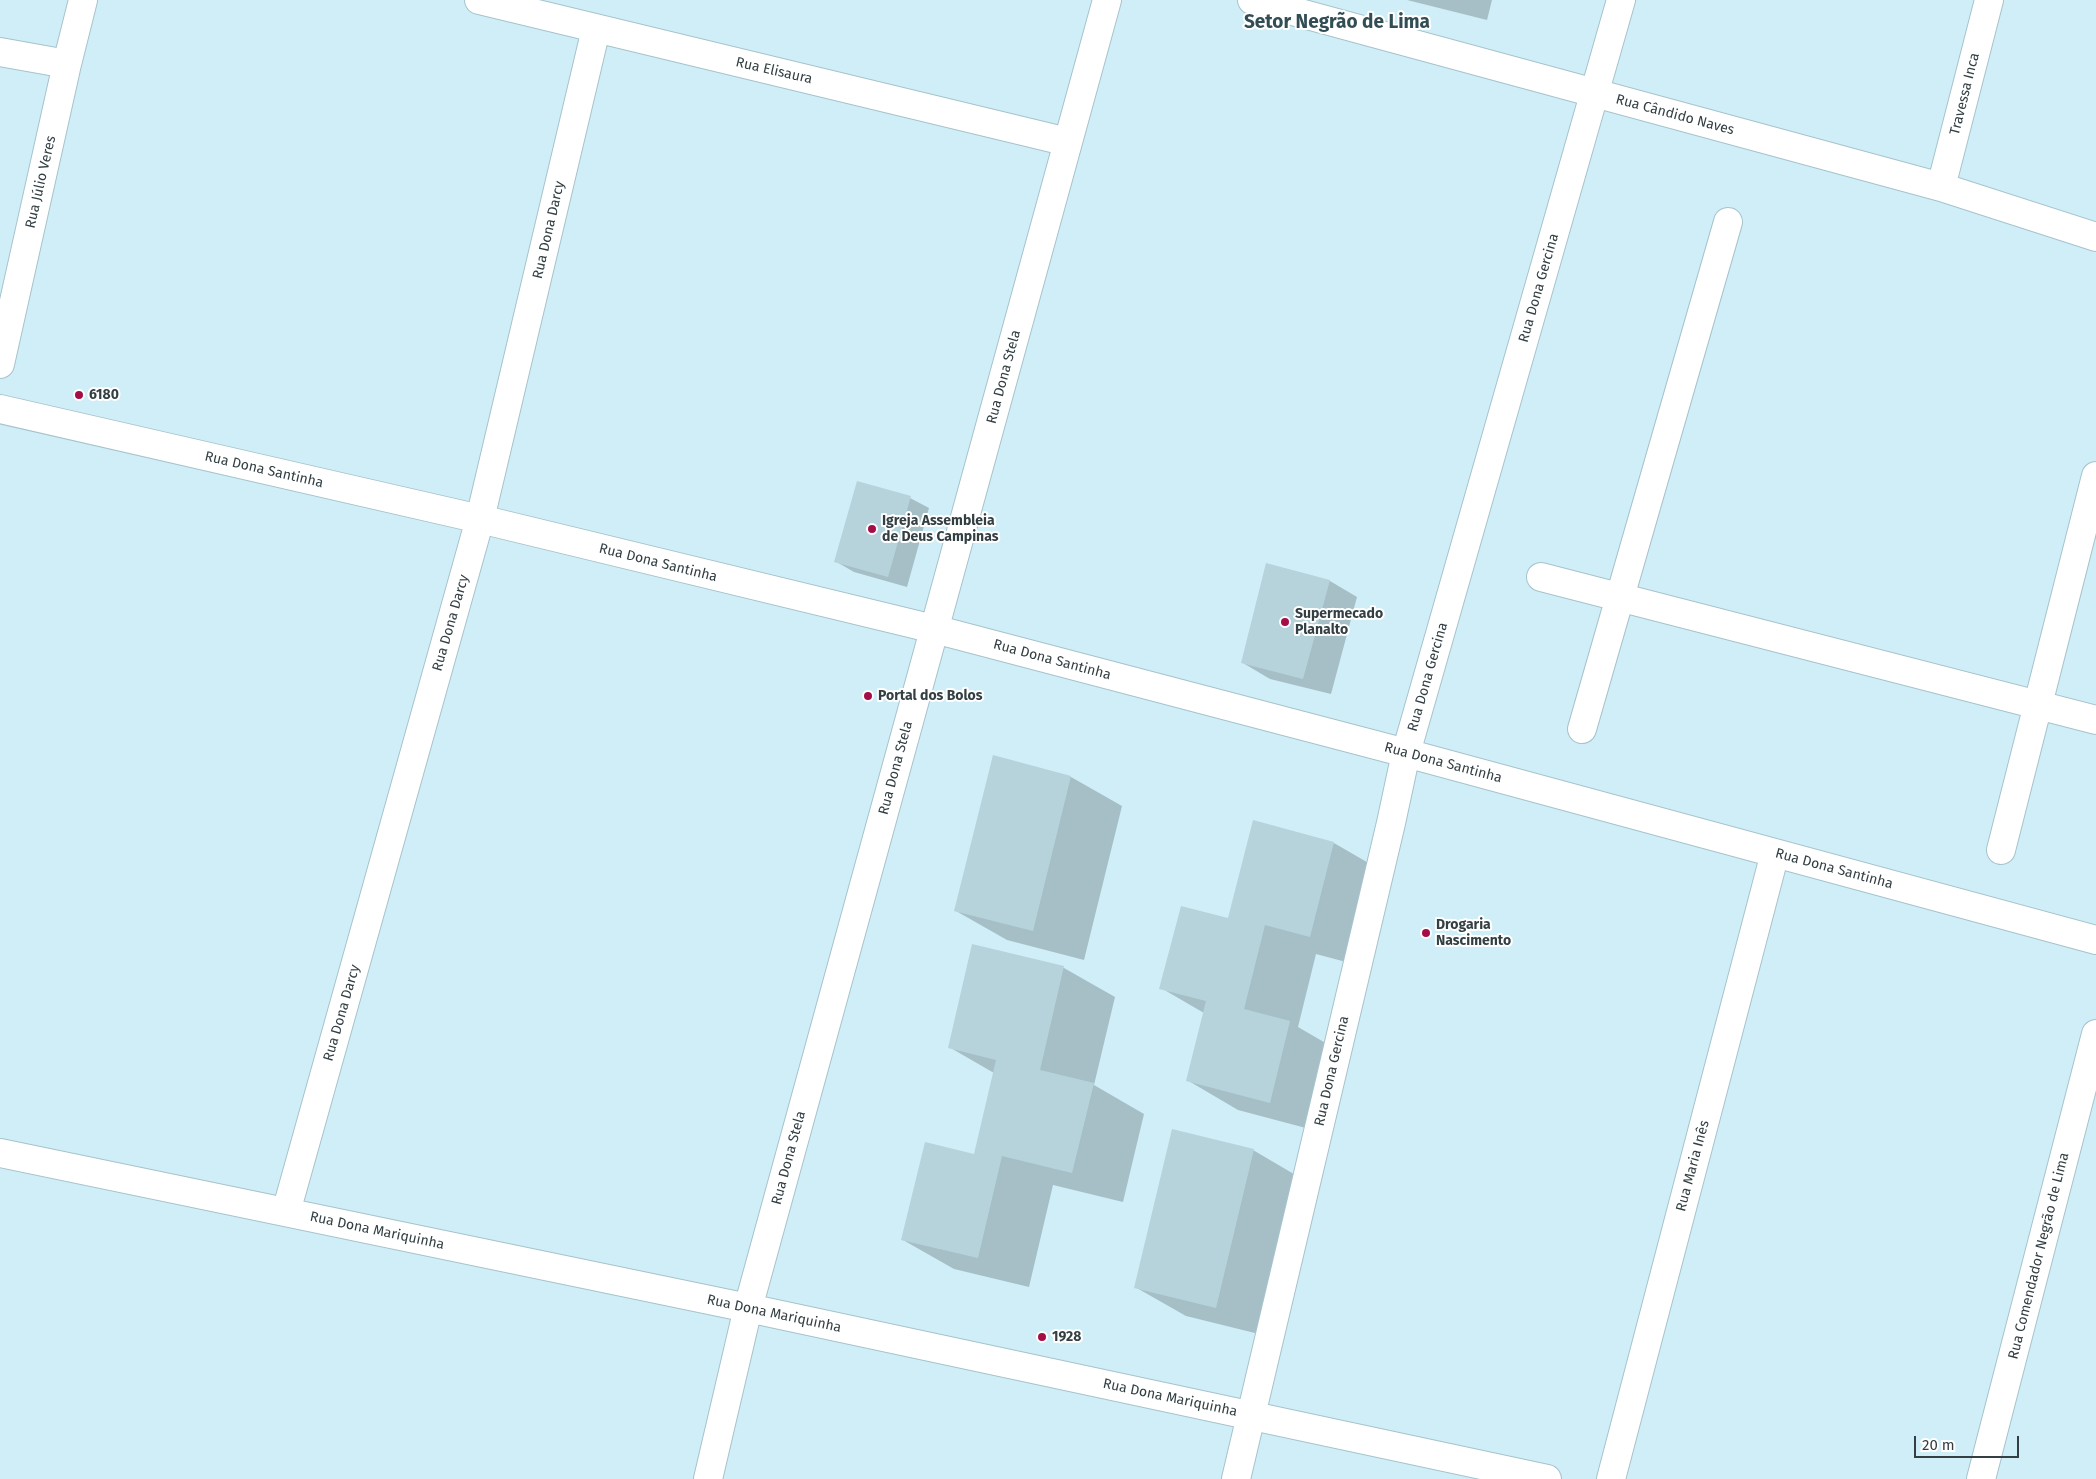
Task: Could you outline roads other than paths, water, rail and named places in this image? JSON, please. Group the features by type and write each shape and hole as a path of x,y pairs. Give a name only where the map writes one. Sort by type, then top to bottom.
{"street":[{"name":"Rua Júlio Veres","path":"0,364 83,0"},
{"name":"Rua Elisaura","path":"479,0 1068,142"},
{"name":"Rua Dona Stela","path":"708,1479 748,1308 1107,0"},
{"name":"Rua Cândido Naves","path":"1252,0 1941,187 2096,237"},
{"name":"Rua Dona Gercina","path":"1236,1479 1406,753 1620,0"},
{"name":"Travessa Inca","path":"1941,187 1989,0"},
{"name":"Rua Dona Darcy","path":"286,1212 480,519 596,29"},
{"path":"0,52 67,64"},
{"path":"1582,729 1728,222"},
{"name":"Rua Dona Santinha","path":"0,408 480,519 934,629 1406,753 2096,940"},
{"path":"2001,850 2096,476"},
{"path":"1541,577 2096,720"},
{"name":"Rua Maria Inês","path":"1611,1479 1775,853"},
{"name":"Rua Comendador Negrão de Lima","path":"1981,1479 2096,1034"},
{"name":"Rua Dona Mariquinha","path":"0,1153 748,1308 1547,1479"}],"place":[{"name":"6180","path":"79,395"},
{"name":"Igreja Assembleia de Deus Campinas","path":"872,529"},
{"name":"Supermecado Planalto","path":"1285,622"},
{"name":"Portal dos Bolos","path":"868,696"},
{"name":"Drogaria Nascimento","path":"1426,933"},
{"name":"1928","path":"1042,1337"}],"district":[{"name":"Setor Negrão de Lima","path":"1337,23"}]}
